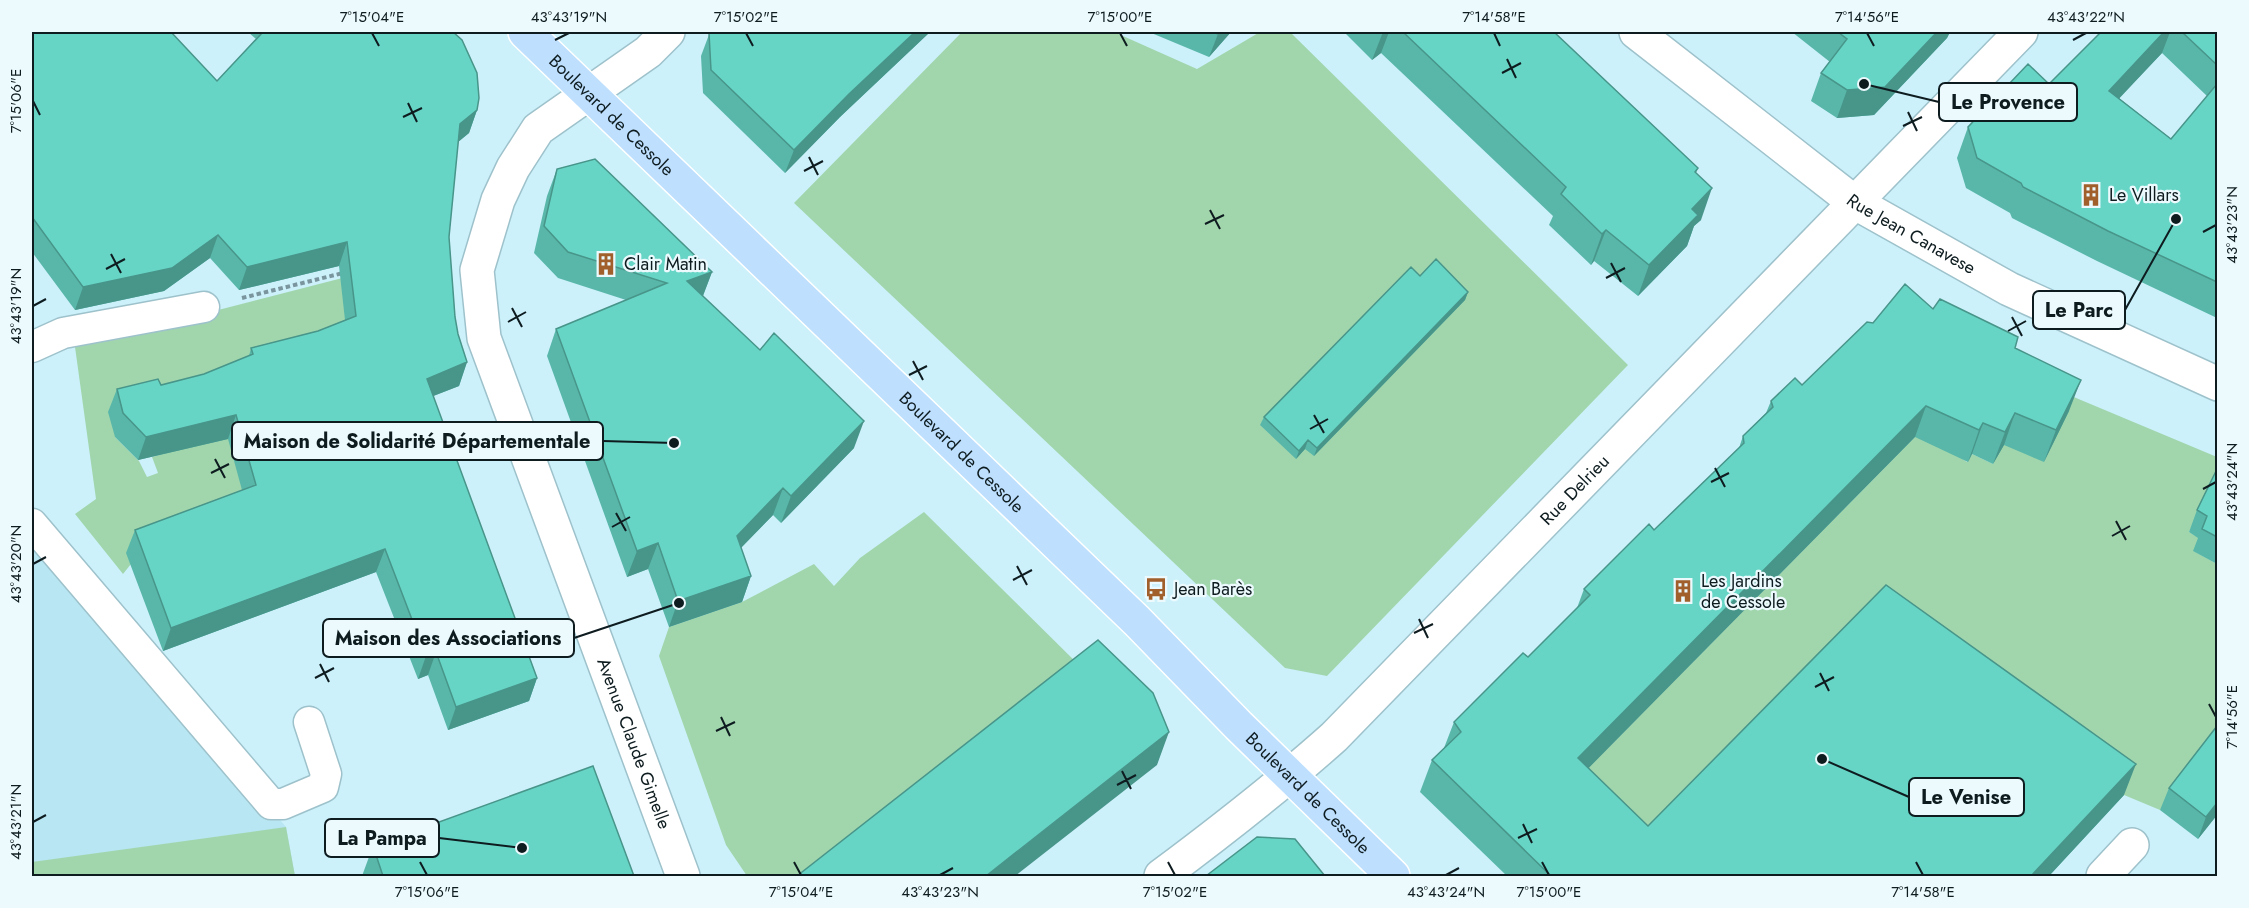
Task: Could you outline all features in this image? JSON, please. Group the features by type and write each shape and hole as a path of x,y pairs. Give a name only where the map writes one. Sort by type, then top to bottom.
{"main road":[{"name":"Boulevard de Cessole","path":"525,32 1137,621 1239,726 1393,876"}],"street":[{"name":"Avenue Claude Gimelle","path":"668,32 648,52 538,129 513,168 498,200 477,270 484,338 683,876"},
{"name":"Rue Jean Canavese","path":"1636,32 1854,202 2009,289 2217,384"},
{"name":"Rue Delrieu","path":"1161,876 1291,775 1350,720 2021,32"},
{"path":"2103,876 2132,845"}],"lane":[{"path":"32,347 63,333 204,307"},
{"path":"32,524 271,804 283,804 323,787 326,774 309,722"}],"path":[{"path":"204,307 351,270"}],"shaded area":[{"path":"32,524 286,827 295,876 32,876"}],"green space":[{"path":"962,32 1114,32 1197,69 1260,32 1290,32 1628,365 1327,676 1285,668 794,203"},
{"path":"389,266 433,441 131,564 123,574 75,514 96,499 75,347","holes":["115,437 221,438 152,457 158,473 147,477 139,461"]},
{"path":"2007,369 2217,457 2217,475 2189,532 2199,538 2194,551 2217,564 2217,739 2160,810 2124,795 1636,858 1560,783 1608,748 1921,431 1967,462 1972,454 1993,464"},
{"path":"924,512 1086,672 826,876 747,876 726,845 659,656 669,627 742,602 814,564 834,586 860,558"},
{"path":"286,827 295,876 32,876 32,862"}],"building":[{"path":"32,32 171,32 217,81 263,32 453,32 462,40 477,73 479,98 477,110 460,124 449,237 455,317 467,362 427,379 537,678 456,707 436,652 426,656 385,549 171,628 135,530 256,485 236,415 146,437 123,413 117,389 158,379 161,385 204,374 253,354 251,348 318,331 356,316 347,242 247,267 218,235 172,268 83,287 32,217"},
{"path":"710,32 915,32 794,150 711,70"},
{"path":"1403,32 1554,32 1698,168 1695,172 1712,188 1692,209 1698,215 1649,265 1606,230 1602,234 1561,194 1566,187"},
{"path":"1838,32 1937,32 1885,87 1847,90 1821,73 1847,39"},
{"path":"2101,32 2164,32 2109,91 2171,139 2217,84 2217,282 2108,231 2023,187 2021,183 1977,158 1968,127 2028,64 2049,84"},
{"path":"2182,32 2217,32 2217,65"},
{"path":"595,159 712,272 687,281 760,350 774,333 864,421 791,496 783,488 737,536 751,576 678,601 658,543 637,551 556,329 667,283 568,252 544,226 557,169"},
{"path":"1436,259 1468,292 1317,448 1308,440 1299,451 1264,417 1411,267 1420,276"},
{"path":"1905,284 1933,309 1940,299 2018,337 2015,348 2081,380 2056,430 2015,413 2005,432 1983,423 1979,430 1926,406 1578,758 1648,826 1886,585 2136,764 2031,876 1551,876 1432,760 1461,732 1454,722 1523,653 1528,657 1590,595 1584,589 1649,524 1654,530 1744,443 1743,436 1773,407 1771,401 1795,378 1802,385 1867,322 1873,323"},
{"path":"2217,469 2217,537 2202,529 2207,516 2197,510"},
{"path":"1098,640 1153,693 1169,732 986,876 797,876"},
{"path":"2217,726 2217,803 2206,817 2169,788"},
{"path":"593,766 634,876 383,876 373,846"},
{"path":"1257,837 1295,839 1325,876 1206,876"}],"place":[{"name":"Le Provence","path":"1864,84"},
{"name":"Le Villars","path":"2091,195"},
{"name":"Le Parc","path":"2176,219"},
{"name":"Clair Matin","path":"606,264"},
{"name":"Maison de Solidarité Départementale","path":"674,443"},
{"name":"Jean Barès","path":"1156,589"},
{"name":"Les Jardins de Cessole","path":"1683,591"},
{"name":"Maison des Associations","path":"679,603"},
{"name":"Le Venise","path":"1822,759"},
{"name":"La Pampa","path":"522,848"}]}
